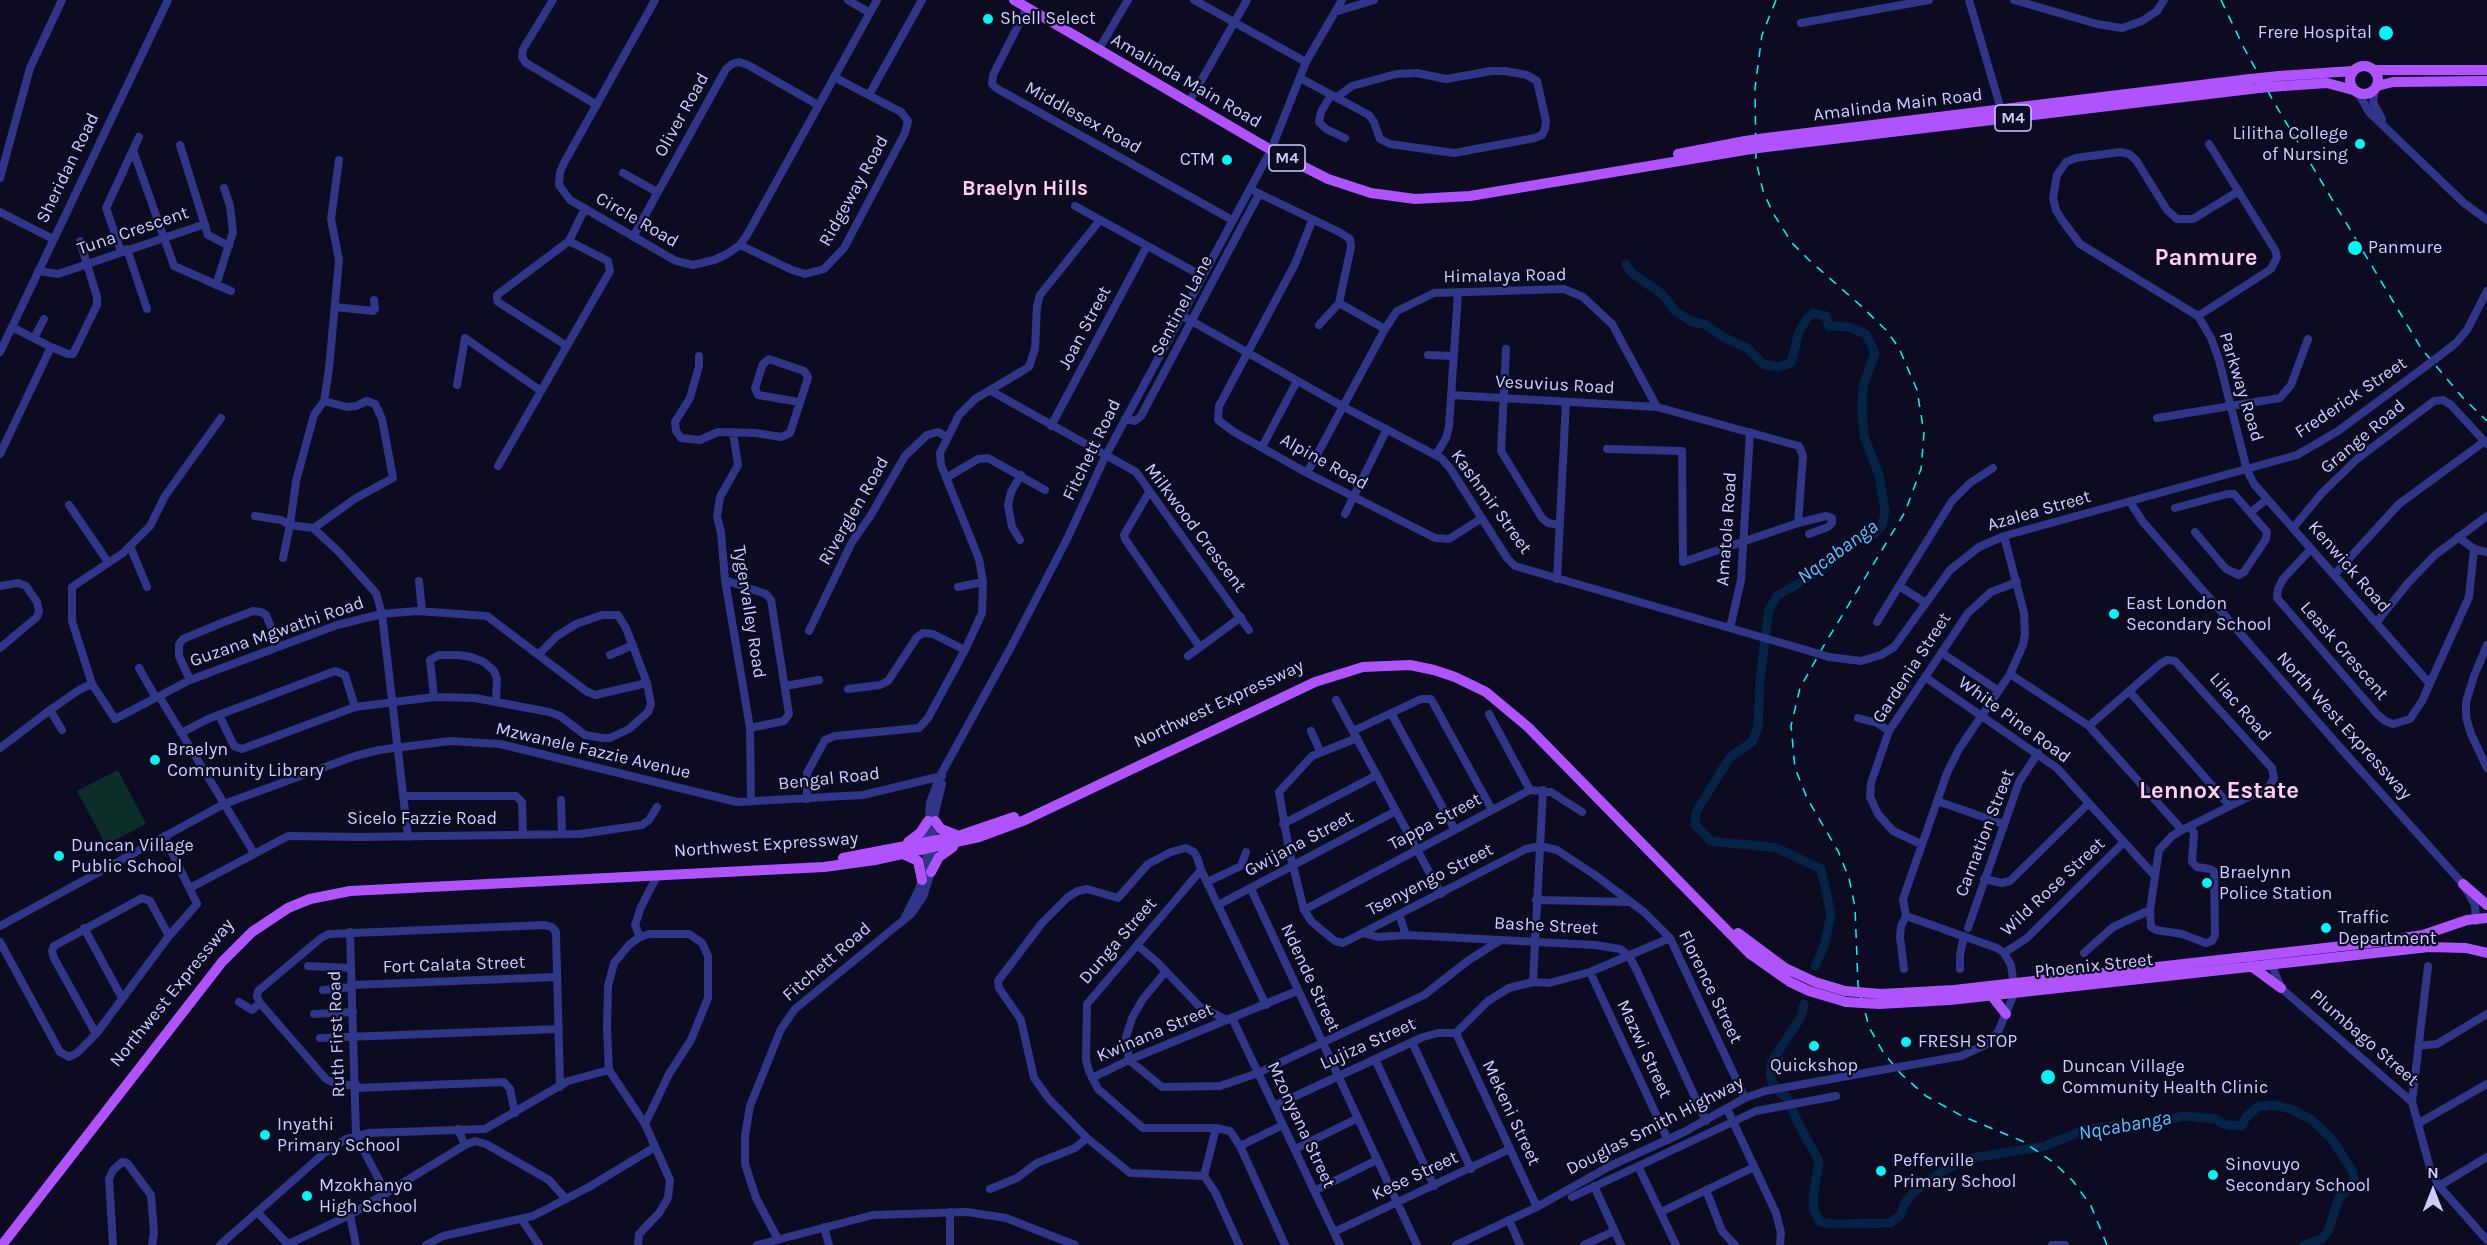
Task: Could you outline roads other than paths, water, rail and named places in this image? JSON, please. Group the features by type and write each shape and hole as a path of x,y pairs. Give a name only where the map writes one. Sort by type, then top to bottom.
{"main road":[{"name":"Amalinda Main Road","path":"1014,0 1316,174 1347,186 1393,197 1415,199 1470,196 1593,174 1634,162 1766,142 2002,114 2259,88 2281,81 2353,71 2361,66 2374,70 2487,70"},
{"path":"2374,70 2378,78 2376,88"},
{"path":"2353,71 2350,82 2356,92 2368,94 2376,88 2393,82 2487,81"},
{"name":"Amalinda Main Road","path":"2002,114 2250,79 2327,83 2356,92"},
{"name":"Northwest Expressway","path":"930,844 1015,817 1054,800 1317,675 1363,662 1411,660 1456,670 1488,687 1506,700 1542,733 1728,928"},
{"name":"Northwest Expressway","path":"2,1245 222,962 252,932 288,908 310,899 350,891 824,867 930,844 979,837 1058,806 1315,682 1363,667 1410,665 1455,676 1500,702 1528,727 1728,928"},
{"path":"922,880 916,859 901,850 931,821 940,829 958,836"},
{"path":"931,872 939,857 946,850 979,837"},
{"name":"Northwest Expressway","path":"0,1236 211,965 244,929 260,916 298,897 347,885 794,863 834,860 901,850"},
{"path":"2463,884 2487,905"},
{"path":"2417,948 2439,936 2482,920"},
{"name":"Phoenix Street","path":"1880,999 1930,992 2251,966 2270,959 2408,938 2482,920"},
{"name":"Phoenix Street","path":"1728,928 1757,959 1790,982 1809,991 1880,999 1899,1004 1992,994 2014,987 2270,959 2453,946 2487,953"},
{"path":"2251,966 2281,988"},
{"path":"1992,994 2006,1014"}],"street":[{"path":"0,178 30,68 62,0"},
{"name":"Sheridan Road","path":"0,352 168,0"},
{"path":"553,0 524,49 522,57 526,63 597,105"},
{"path":"848,0 870,13"},
{"name":"Circle Road","path":"652,1 564,163 559,185 565,196 633,237 676,261 693,265 714,260 740,245 877,0"},
{"path":"870,95 922,0"},
{"path":"1099,49 1128,0"},
{"path":"1194,0 1306,62"},
{"path":"1189,102 1247,0"},
{"name":"Fitchett Road","path":"931,821 945,766 1011,647 1125,419 1271,150 1306,62 1342,0"},
{"path":"1335,12 1374,0"},
{"path":"1801,23 1929,0"},
{"path":"1969,0 2002,114"},
{"path":"2014,0 2097,24 2122,28 2142,21 2157,10 2164,0"},
{"name":"Middlesex Road","path":"1027,8 993,75 993,84 996,88 1232,220"},
{"name":"Oliver Road","path":"633,237 726,69 732,63 739,62 748,65 818,105"},
{"path":"1300,78 1334,96 1368,115 1374,122 1383,143 1454,153 1535,138 1542,135 1546,121 1537,81 1527,75 1505,70 1446,80 1418,73 1396,75 1352,86 1334,96 1321,112 1319,122 1326,129 1345,138"},
{"name":"Ridgeway Road","path":"740,245 805,274 824,269 838,258 907,128 908,121 905,115 834,77"},
{"path":"2376,88 2373,102 2387,127"},
{"path":"2356,92 2369,112 2464,203 2487,220"},
{"path":"139,137 106,208 147,309"},
{"path":"2209,144 2239,191"},
{"path":"180,145 205,224"},
{"path":"133,150 174,266 231,291"},
{"name":"Parkway Road","path":"2198,316 2271,269 2277,261 2275,250 2239,191 2193,219 2182,220 2173,217 2167,210 2136,160 2129,154 2120,152 2076,158 2062,165 2056,175 2053,191 2054,204 2076,240 2198,316 2217,354 2247,470"},
{"path":"283,558 296,481 314,415 324,401 339,260 331,219 339,160"},
{"path":"623,173 657,192"},
{"path":"216,285 233,232 224,189"},
{"path":"1250,189 1312,221 1346,235 1351,243 1339,303 1319,326"},
{"name":"Sentinel Lane","path":"1125,419 1135,421 1141,416 1259,194"},
{"path":"1075,206 1202,276"},
{"path":"567,346 498,302 497,295 569,242 585,208"},
{"path":"0,212 52,239"},
{"path":"807,799 807,774 825,740 835,736 919,728 928,718 965,650 982,613 983,582 979,559 940,458 947,436 965,409 975,399 1029,367 1035,349 1037,306 1040,295 1100,220"},
{"path":"1247,352 1294,264 1312,221"},
{"name":"Tuna Crescent","path":"38,271 53,275 205,224 210,237 229,246"},
{"path":"12,327 51,347 73,354 92,318 98,301 80,241"},
{"path":"498,466 611,267 608,261 569,242"},
{"name":"Joan Street","path":"1051,426 1147,246"},
{"name":"Himalaya Road","path":"1307,473 1384,329 1397,312 1427,295 1564,289 1576,293 1612,324 1658,407"},
{"name":"Frederick Street","path":"2130,502 2297,455 2315,446 2353,421 2456,343 2467,330 2487,291"},
{"path":"1436,455 1448,433 1458,293"},
{"path":"335,307 373,312 374,300"},
{"path":"1339,303 1384,329"},
{"name":"Kashmir Street","path":"1181,315 1296,381 1436,455 1450,468 1507,558 1515,566 1730,628"},
{"path":"34,338 44,319"},
{"path":"457,385 465,338 541,391"},
{"path":"2157,418 2272,401 2284,396 2291,385 2308,339"},
{"path":"0,454 51,347"},
{"path":"1506,349 1500,446 1503,456 1542,518 1548,523 1559,525"},
{"name":"Alpine Road","path":"1247,352 1219,406 1217,416 1222,425 1307,473 1440,540 1453,537 1482,518"},
{"path":"1428,355 1453,356"},
{"path":"699,356 693,392 676,419 676,431 681,438 700,440 714,432 781,437 787,435 792,430 808,378 806,372 772,359 766,360 755,388 758,395 799,402"},
{"path":"1262,447 1296,381"},
{"name":"Milkwood Crescent","path":"991,391 1105,457 1136,472 1249,630"},
{"name":"Vesuvius Road","path":"1451,396 1658,407"},
{"path":"314,528 356,498 393,478 380,412 375,404 367,400 356,406 347,407 324,401"},
{"name":"Grange Road","path":"2293,528 2322,494 2357,459 2434,401 2443,400 2451,405 2486,442"},
{"path":"1557,579 1566,402"},
{"path":"1658,407 1794,444 1801,449 1803,456 1798,523"},
{"path":"0,748 79,690 94,687 72,621 71,590 76,583 129,546 154,521 165,496 221,418"},
{"path":"1345,514 1387,429"},
{"name":"Tygervalley Road","path":"734,432 738,465 720,496 717,514 721,532 725,580 750,728 751,802"},
{"name":"Riverglen Road","path":"809,631 852,542 871,515 905,456 927,435 938,432 947,436"},
{"name":"Amatola Road","path":"1730,628 1740,586 1750,432"},
{"path":"2334,575 2399,504 2486,442"},
{"path":"1607,449 1682,450 1683,562 1798,523 1826,516 1832,518 1832,523 1828,527 1809,534"},
{"path":"946,478 983,458 994,460 1045,490"},
{"path":"1877,622 1952,501 1970,483 1993,468"},
{"name":"Kenwick Road","path":"2247,470 2254,484 2429,683"},
{"path":"1020,540 1012,528 1008,505 1011,492 1021,475"},
{"path":"1149,492 1127,529 1125,539 1199,646"},
{"path":"2175,508 2231,493 2237,496 2266,529 2267,536 2244,572 2239,575 2226,569 2195,532"},
{"path":"2251,512 2267,499"},
{"name":"Azalea Street","path":"1730,628 1829,657 1861,661 1887,652 1901,639 1940,582 1962,558 1979,547 2004,536 2130,502"},
{"name":"North West Expressway","path":"2130,502 2143,522 2463,884 2482,920"},
{"path":"69,505 108,562"},
{"path":"255,516 281,520 290,525 308,525 314,528 374,589 382,614 408,837"},
{"path":"2376,623 2419,571 2458,537 2487,516"},
{"path":"1904,969 1900,931 1906,916 1903,899 1921,844 1952,761 2010,674 2025,634 2025,613 2004,536"},
{"path":"2458,537 2474,549 2487,552"},
{"path":"129,546 147,587"},
{"name":"Leask Crescent","path":"2312,549 2290,570 2280,585 2277,594 2279,602 2385,721 2398,723 2410,719 2418,708 2429,683"},
{"path":"2429,683 2469,597 2474,549"},
{"path":"725,580 766,594 770,598 789,709 787,718 750,728"},
{"path":"419,581 422,611"},
{"path":"958,587 983,582"},
{"name":"Gardenia Street","path":"1921,844 1893,831 1878,814 1870,797 1871,783 1889,731 1968,613 1991,592 2017,582"},
{"path":"0,586 18,583 26,586 37,602 39,611 37,617 0,648"},
{"path":"1899,586 1926,603"},
{"path":"190,680 179,656 179,644 183,639 253,611 266,615 279,646"},
{"name":"Guzana Mgwathi Road","path":"94,687 115,719 190,680 279,646 360,618 422,611 487,616 586,691 595,695 647,683"},
{"path":"219,715 234,746 242,749 355,708 434,697 466,697 496,701 555,714 585,735 610,738 637,723 648,712 651,704 647,683 620,617 607,614 589,618 563,631 539,654"},
{"path":"1188,656 1241,617"},
{"path":"848,689 885,684 917,637 923,633 933,634 965,650"},
{"path":"610,655 633,645"},
{"path":"2487,645 2466,702 2466,717 2470,734 2487,768"},
{"path":"1942,653 1999,691"},
{"path":"434,697 430,660 439,655 458,656 471,657 484,662 494,671 497,679 496,701"},
{"name":"Lilac Road","path":"2128,691 2160,664 2171,661 2179,663 2272,768 2273,782 2230,806"},
{"path":"139,668 254,853"},
{"path":"181,733 219,715 335,671 342,673 347,679 355,708"},
{"path":"2010,674 2089,726 2186,828 2194,833 2192,862 2197,867 2214,872 2215,935 2211,941 2202,942 2182,934 2152,929 2150,910 2154,875 2162,845 2186,828 2230,806 2128,691 2089,726"},
{"name":"White Pine Road","path":"1925,677 2057,768 2154,875"},
{"path":"785,686 819,680"},
{"path":"1304,910 1283,824 1279,792 1302,765 1320,751 1355,735 1391,713 1428,698 1436,705 1492,810"},
{"path":"1336,700 1441,894"},
{"path":"50,710 62,730"},
{"path":"1391,713 1455,830"},
{"path":"1489,714 1530,790"},
{"path":"1858,718 1877,723 1889,731"},
{"path":"1311,731 1320,751"},
{"name":"Mzwanele Fazzie Avenue","path":"0,926 224,804 355,756 399,747 450,741 500,744 727,800 751,802"},
{"name":"Carnation Street","path":"1960,969 1960,955 1966,932 2003,824 2022,777 2038,753"},
{"path":"1283,824 1377,775"},
{"name":"Fitchett Road","path":"778,1239 756,1198 745,1164 745,1136 750,1106 781,1029 795,1009 918,906 931,872 933,793 942,776"},
{"name":"Bengal Road","path":"751,802 863,795 942,776"},
{"path":"922,780 930,785 933,793"},
{"name":"Tappa Street","path":"1304,910 1530,790 1543,790 1555,794 1582,812"},
{"path":"1533,982 1543,790"},
{"path":"404,796 516,796 522,802 523,836"},
{"path":"561,800 562,834"},
{"path":"1937,801 2003,824"},
{"path":"1984,879 2002,883 2010,881 2088,804"},
{"name":"Sicelo Fazzie Road","path":"190,888 283,837 294,835 408,837 562,834 642,825 649,820 657,807"},
{"name":"Gwijana Street","path":"1218,904 1251,889 1396,811"},
{"path":"0,942 62,1055 73,1056 84,1048 96,1034 169,936 198,904 164,836"},
{"name":"Wild Rose Street","path":"2004,953 2027,938 2123,843"},
{"name":"Fitchett Road","path":"904,919 922,880 930,844"},
{"name":"Tsenyengo Street","path":"1304,910 1312,921 1335,941 1342,943 1526,849 1540,846"},
{"name":"Florence Street","path":"1540,846 1566,855 1651,918 1670,938 1745,1098"},
{"path":"1204,1176 1130,1173 1088,1138 1036,1084 1021,1020 999,988 999,978 1042,923 1074,892 1087,889 1118,898 1148,864 1181,848 1194,852 1266,1005"},
{"path":"1207,882 1241,866 1246,852"},
{"name":"Dunga Street","path":"1201,870 1087,1004 1086,1060 1098,1089 1143,1128 1216,1128"},
{"path":"640,937 635,925 641,907 657,876"},
{"name":"Ndende Street","path":"1251,889 1297,992 1417,1245"},
{"path":"96,1034 52,951 56,943 132,901 144,898 153,904 169,936"},
{"path":"1536,900 1630,902"},
{"path":"2084,953 2112,927 2150,910"},
{"path":"1399,914 1406,935"},
{"name":"Wild Rose Street","path":"1906,916 1966,932 2004,953 2011,965 2014,987"},
{"path":"515,1113 510,1089 506,1083 356,1087 338,1085 326,1079 260,1003 257,996 258,991 321,938 329,934 544,925 552,927 556,932 560,1087"},
{"path":"84,928 122,998"},
{"name":"Ruth First Road","path":"350,932 356,1136"},
{"path":"638,1245 639,1234 664,1206 670,1188 669,1175 645,1124 609,1070 607,1028 609,979 620,955 628,945 640,937 649,933 681,933 694,936 706,948 710,974 708,998 700,1022 669,1074 645,1124"},
{"name":"Bashe Street","path":"1363,933 1378,937 1406,935 1606,945 1620,949 1629,956"},
{"path":"1456,1033 1496,995 1509,988 1533,982 1549,983 1590,972 1670,938"},
{"path":"1166,971 1143,999 1132,1018 1126,1037 1129,1060 1158,1084 1168,1087 1220,1086 1258,1073 1430,992 1469,960 1499,941"},
{"path":"1137,945 1166,971 1198,1006 1230,1020"},
{"path":"1629,956 1706,1121"},
{"name":"Plumbago Street","path":"2270,959 2281,988 2412,1102 2420,1123 2430,1168 2439,1186 2449,1201 2486,1237"},
{"path":"308,966 351,968"},
{"path":"2412,1102 2428,966"},
{"name":"Mazwi Street","path":"1590,972 1668,1140"},
{"name":"Fort Calata Street","path":"322,990 352,986 557,977"},
{"name":"Douglas Smith Highway","path":"1461,1244 1537,1207 1610,1166 1706,1121 1745,1098 1775,1089 1961,1056 1979,1049 1993,1038 2006,1014 2014,987"},
{"name":"Kwinana Street","path":"1092,1078 1129,1060 1297,992"},
{"path":"239,1002 252,1010 260,1003"},
{"path":"314,1014 352,1012"},
{"path":"2418,1046 2437,1044 2487,1014"},
{"name":"Mzonyana Street","path":"1230,1020 1258,1073 1340,1245"},
{"path":"320,1038 559,1029"},
{"name":"Lujiza Street","path":"1274,1106 1412,1042 1438,1033 1456,1033"},
{"name":"Mekeni Street","path":"1456,1033 1537,1207"},
{"path":"1412,1042 1471,1169"},
{"path":"1375,1059 1434,1186"},
{"path":"220,1245 332,1147 356,1136 368,1133 485,1129 568,1081 609,1070"},
{"path":"2420,1123 2487,1084"},
{"path":"1572,1197 1756,1112 1836,1096"},
{"path":"1727,1109 1779,1219 1780,1245"},
{"path":"1295,1149 1358,1118"},
{"path":"1240,1146 1283,1125"},
{"path":"1239,1245 1215,1192 1204,1176 1216,1128 1230,1131 1240,1146 1285,1245"},
{"path":"458,1129 465,1145"},
{"path":"356,1136 386,1193"},
{"path":"990,1189 1017,1178 1037,1163 1075,1148 1088,1138"},
{"path":"257,1212 288,1245 350,1215 475,1141 486,1144 549,1180 566,1199"},
{"path":"426,1245 443,1236 522,1220 566,1199 655,1148"},
{"name":"Kese Street","path":"1334,1232 1510,1149"},
{"path":"2439,1186 2487,1157"},
{"path":"1314,1191 1377,1160"},
{"path":"113,1245 110,1179 112,1170 122,1162 127,1163 151,1195 154,1233 152,1245"},
{"path":"1638,1166 1676,1245"},
{"path":"1661,1212 1754,1167"},
{"path":"1594,1186 1621,1245"},
{"path":"1706,1190 1722,1231 1735,1245"},
{"path":"757,1245 873,1215 923,1212 981,1213 1006,1218 1075,1245"},
{"path":"948,1212 950,1245"},
{"path":"350,1215 356,1245"},
{"path":"522,1220 539,1245"},
{"path":"1509,1220 1520,1245"},
{"path":"824,1227 829,1245"},
{"path":"1584,1245 1614,1231"},
{"path":"2052,1245 2065,1245"}],"waterway":[{"name":"Nqcabanga","path":"1626,264 1631,272 1663,295 1675,311 1690,321 1704,324 1723,337 1747,348 1763,364 1778,367 1791,363 1799,332 1807,318 1813,313 1826,316 1829,326 1849,327 1866,334 1875,353 1863,386 1862,409 1864,436 1879,475 1885,511 1882,526 1873,535 1850,544 1819,571 1777,596 1769,610 1760,680 1758,727 1752,742 1730,757 1696,812 1695,825 1711,841 1777,848 1821,869 1831,914 1824,946 1815,966"},
{"name":"Nqcabanga","path":"1804,1004 1801,1017 1772,1061 1770,1073 1772,1082 1782,1095 1787,1097 1819,1161 1813,1199 1814,1211 1820,1222 1833,1224 1890,1223 1901,1215 1904,1204 1914,1192 1943,1171 1967,1159 2045,1146 2086,1129 2168,1120 2183,1116 2215,1119 2226,1125 2242,1126 2246,1117 2259,1106 2275,1105 2291,1109 2312,1120 2332,1139 2353,1172 2354,1183 2339,1198 2328,1231 2322,1239 2304,1245"}],"railway":[{"path":"1776,0 1762,35 1755,88 1756,161 1763,191 1773,213 1792,243 1886,330 1899,348 1917,390 1924,433 1921,469 1905,512 1800,688 1791,726 1795,768 1807,798 1838,851 1849,878 1855,907 1858,985 1869,1027 1883,1052 1901,1074 1926,1096 1962,1116 2022,1141 2053,1162 2073,1181 2091,1206 2107,1245"},
{"path":"2221,0 2275,104 2421,348 2463,398 2487,421"}],"place":[{"name":"Shell Select","path":"988,19"},
{"name":"Frere Hospital","path":"2386,33"},
{"name":"Lilitha College of Nursing","path":"2360,144"},
{"name":"CTM","path":"1227,160"},
{"name":"Panmure","path":"2355,248"},
{"name":"East London Secondary School","path":"2114,614"},
{"name":"Braelyn Community Library","path":"155,760"},
{"name":"Duncan Village Public School","path":"59,856"},
{"name":"Braelynn Police Station","path":"2207,883"},
{"name":"Traffic Department","path":"2326,928"},
{"name":"FRESH STOP","path":"1906,1042"},
{"name":"Quickshop","path":"1814,1046"},
{"name":"Duncan Village Community Health Clinic","path":"2048,1077"},
{"name":"Inyathi Primary School","path":"265,1135"},
{"name":"Pefferville Primary School","path":"1881,1171"},
{"name":"Sinovuyo Secondary School","path":"2213,1175"},
{"name":"Mzokhanyo High School","path":"307,1196"}],"district":[{"name":"Braelyn Hills","path":"1025,189"},
{"name":"Panmure","path":"2206,258"},
{"name":"Lennox Estate","path":"2219,791"}]}
